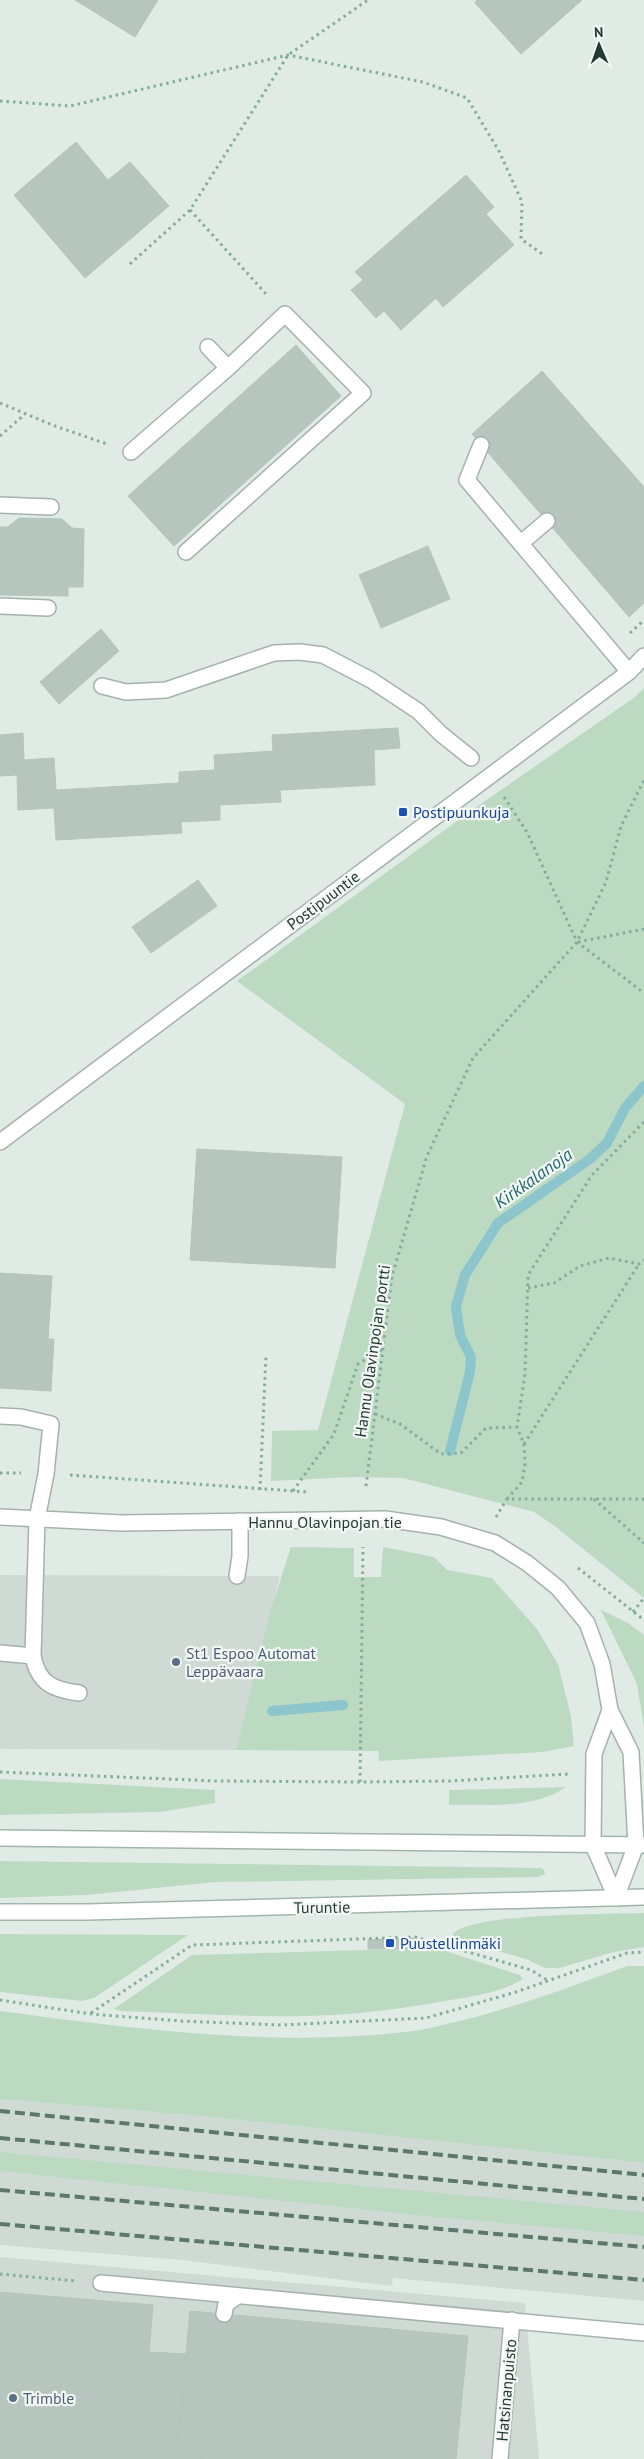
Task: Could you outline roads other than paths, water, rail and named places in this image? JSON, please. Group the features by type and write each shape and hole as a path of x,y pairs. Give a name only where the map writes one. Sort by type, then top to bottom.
{"street":[{"path":"131,452 228,368 284,314 363,393 186,552"},
{"path":"208,347 228,368"},
{"path":"481,445 467,480 629,672"},
{"path":"0,505 51,506"},
{"path":"520,543 547,521"},
{"path":"0,606 48,608"},
{"path":"102,686 126,692 166,690 274,653 300,652 323,655 371,680 418,711 441,734 471,758"},
{"name":"Postipuuntie","path":"0,1142 629,672 644,656"},
{"path":"0,1416 21,1417 51,1424 46,1474 37,1519 33,1656 36,1671 45,1682 60,1690 79,1694"},
{"name":"Hannu Olavinpojan tie","path":"0,1517 122,1523 385,1519 441,1527 495,1543 527,1562 558,1588 586,1623 602,1664 610,1710 631,1752 640,1845 616,1898"},
{"path":"237,1576 240,1556 240,1521"},
{"path":"0,1653 33,1656"},
{"name":"Hannu Olavinpojan tie","path":"610,1710 594,1754 593,1845 616,1898"},
{"path":"0,1838 640,1845"},
{"name":"Turuntie","path":"0,1912 106,1912 644,1897"},
{"path":"101,2283 644,2333"},
{"path":"224,2314 226,2304 238,2296"},
{"name":"Hatsinanpuisto","path":"500,2459 512,2320"}],"waterway":[{"name":"Kirkkalanoja","path":"450,1451 470,1372 471,1357 460,1335 456,1306 465,1275 498,1223 590,1159 607,1143 625,1108 644,1086"},
{"name":"Kirkkalanoja","path":"272,1711 343,1705"}],"railway":[{"path":"0,2111 644,2175"},
{"path":"0,2138 644,2199"},
{"path":"0,2190 644,2247"},
{"path":"0,2224 644,2280"}],"place":[{"name":"Postipuunkuja","path":"403,812"},
{"name":"St1 Espoo Automat Leppävaara","path":"176,1662"},
{"name":"Puustellinmäki","path":"390,1943"},
{"name":"Trimble","path":"13,2398"}]}
